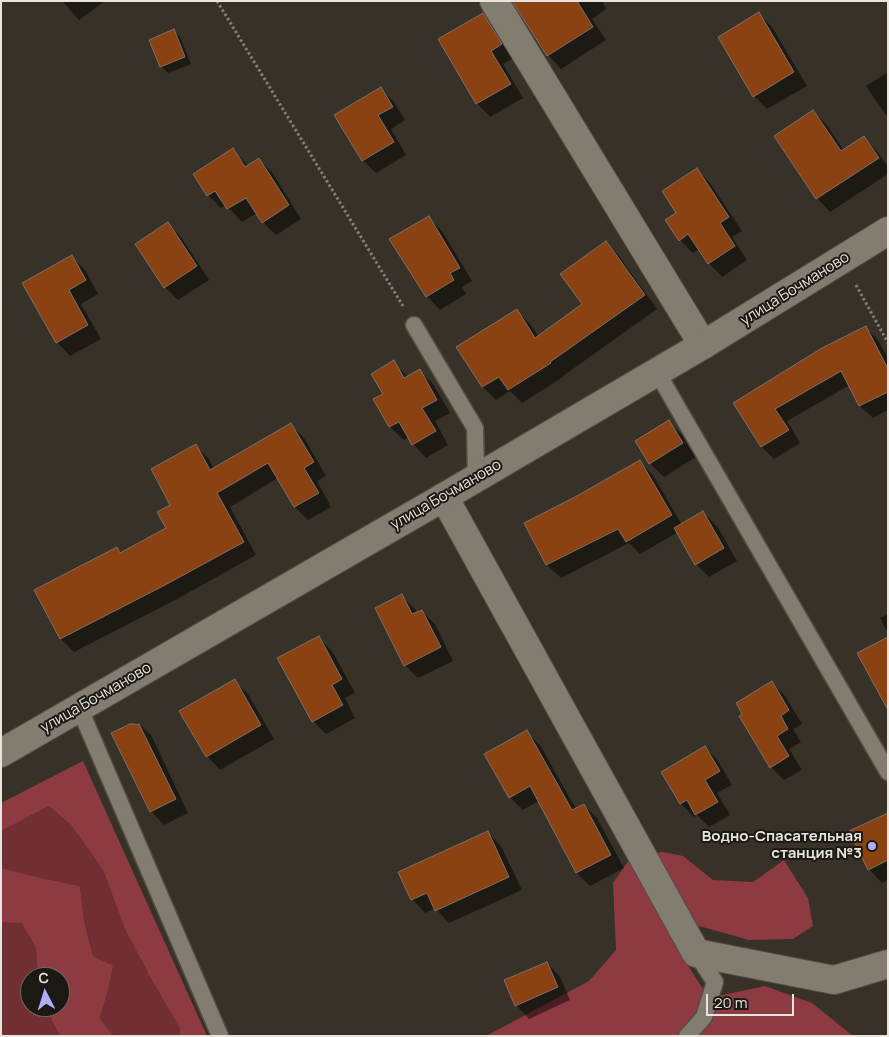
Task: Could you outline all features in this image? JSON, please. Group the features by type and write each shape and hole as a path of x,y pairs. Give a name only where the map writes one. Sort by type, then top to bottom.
{"street":[{"path":"494,1 703,345"},
{"name":"улица Бочманово","path":"1,753 658,372 888,231"},
{"path":"444,497 696,953 834,980 888,964"}],"lane":[{"path":"414,325 475,428 476,478"},
{"path":"658,372 888,772"},
{"path":"79,707 220,1036"},
{"path":"687,1036 704,1017 715,982 696,953"}],"path":[{"path":"217,1 414,325"},
{"path":"842,260 888,343"}],"shaded area":[{"path":"83,761 207,1036 179,1036 181,1030 125,929 103,870 71,825 49,806 1,831 1,803"},
{"path":"49,806 71,825 103,870 125,929 150,977 182,1030 179,1036 113,1036 100,1018 107,994 93,956 84,921 80,886 1,868 1,831"},
{"path":"663,852 683,856 713,880 753,882 784,860 808,898 813,926 793,939 749,940 699,926 683,958 709,998 765,986 812,1003 853,1036 486,1036 589,981 616,950 613,883 631,857"},
{"path":"1,868 80,886 84,921 93,956 113,966 100,1018 113,1036 60,1036 50,1017 70,1017 70,967 37,967 36,948 22,923 1,922"},
{"path":"1,922 22,922 36,948 37,967 20,967 20,1017 50,1017 60,1036 1,1036"}],"building":[{"path":"512,1 577,1 593,27 547,56"},
{"path":"759,12 794,72 753,97 718,37"},
{"path":"483,13 502,44 491,51 511,84 476,104 438,39"},
{"path":"174,29 185,57 160,67 149,40"},
{"path":"381,87 393,107 378,115 394,142 362,161 334,115"},
{"path":"813,110 841,151 864,136 879,158 816,199 774,136"},
{"path":"233,148 245,167 259,158 289,205 262,223 246,198 227,209 215,191 207,196 193,174"},
{"path":"697,168 729,217 720,223 735,246 708,264 688,234 679,241 665,220 676,213 662,191"},
{"path":"429,216 460,268 450,273 454,280 426,297 389,239"},
{"path":"168,222 197,266 164,288 135,244"},
{"path":"606,241 645,295 551,363 508,390 499,377 482,387 456,347 517,309 535,338 582,304 560,274"},
{"path":"72,255 86,280 69,290 88,325 56,343 22,283"},
{"path":"866,326 888,369 888,392 859,406 841,371 775,409 789,430 761,447 733,403 822,348"},
{"path":"394,360 404,378 420,369 437,400 422,408 436,431 412,445 399,422 389,427 373,399 383,394 371,374"},
{"path":"669,420 683,443 649,464 635,441"},
{"path":"291,423 314,462 304,468 319,493 294,507 268,463 217,493 244,542 60,639 34,590 117,547 120,553 166,528 157,512 170,505 151,469 196,444 210,470"},
{"path":"640,460 672,515 626,542 618,529 546,565 524,523"},
{"path":"703,511 724,548 695,565 674,528"},
{"path":"402,594 412,614 422,610 441,647 404,666 375,608"},
{"path":"319,636 342,679 332,685 343,705 312,722 277,658"},
{"path":"888,637 888,710 857,653"},
{"path":"235,679 261,725 206,757 179,711"},
{"path":"772,681 789,710 781,716 788,729 777,736 789,756 770,768 739,716 742,714 736,703"},
{"path":"130,724 139,724 176,799 150,812 111,733"},
{"path":"527,730 572,810 584,804 611,855 576,873 530,786 509,798 484,754"},
{"path":"705,746 720,771 705,780 718,802 695,815 687,800 680,804 661,772"},
{"name":"Водно-Спасательная станция №3","path":"888,813 888,860 868,870 849,831"},
{"path":"488,831 509,877 435,911 427,893 411,900 398,872"},
{"path":"547,962 558,987 515,1006 504,980"}],"place":[{"name":"Водно-Спасательная станция №3","path":"872,846"}]}
